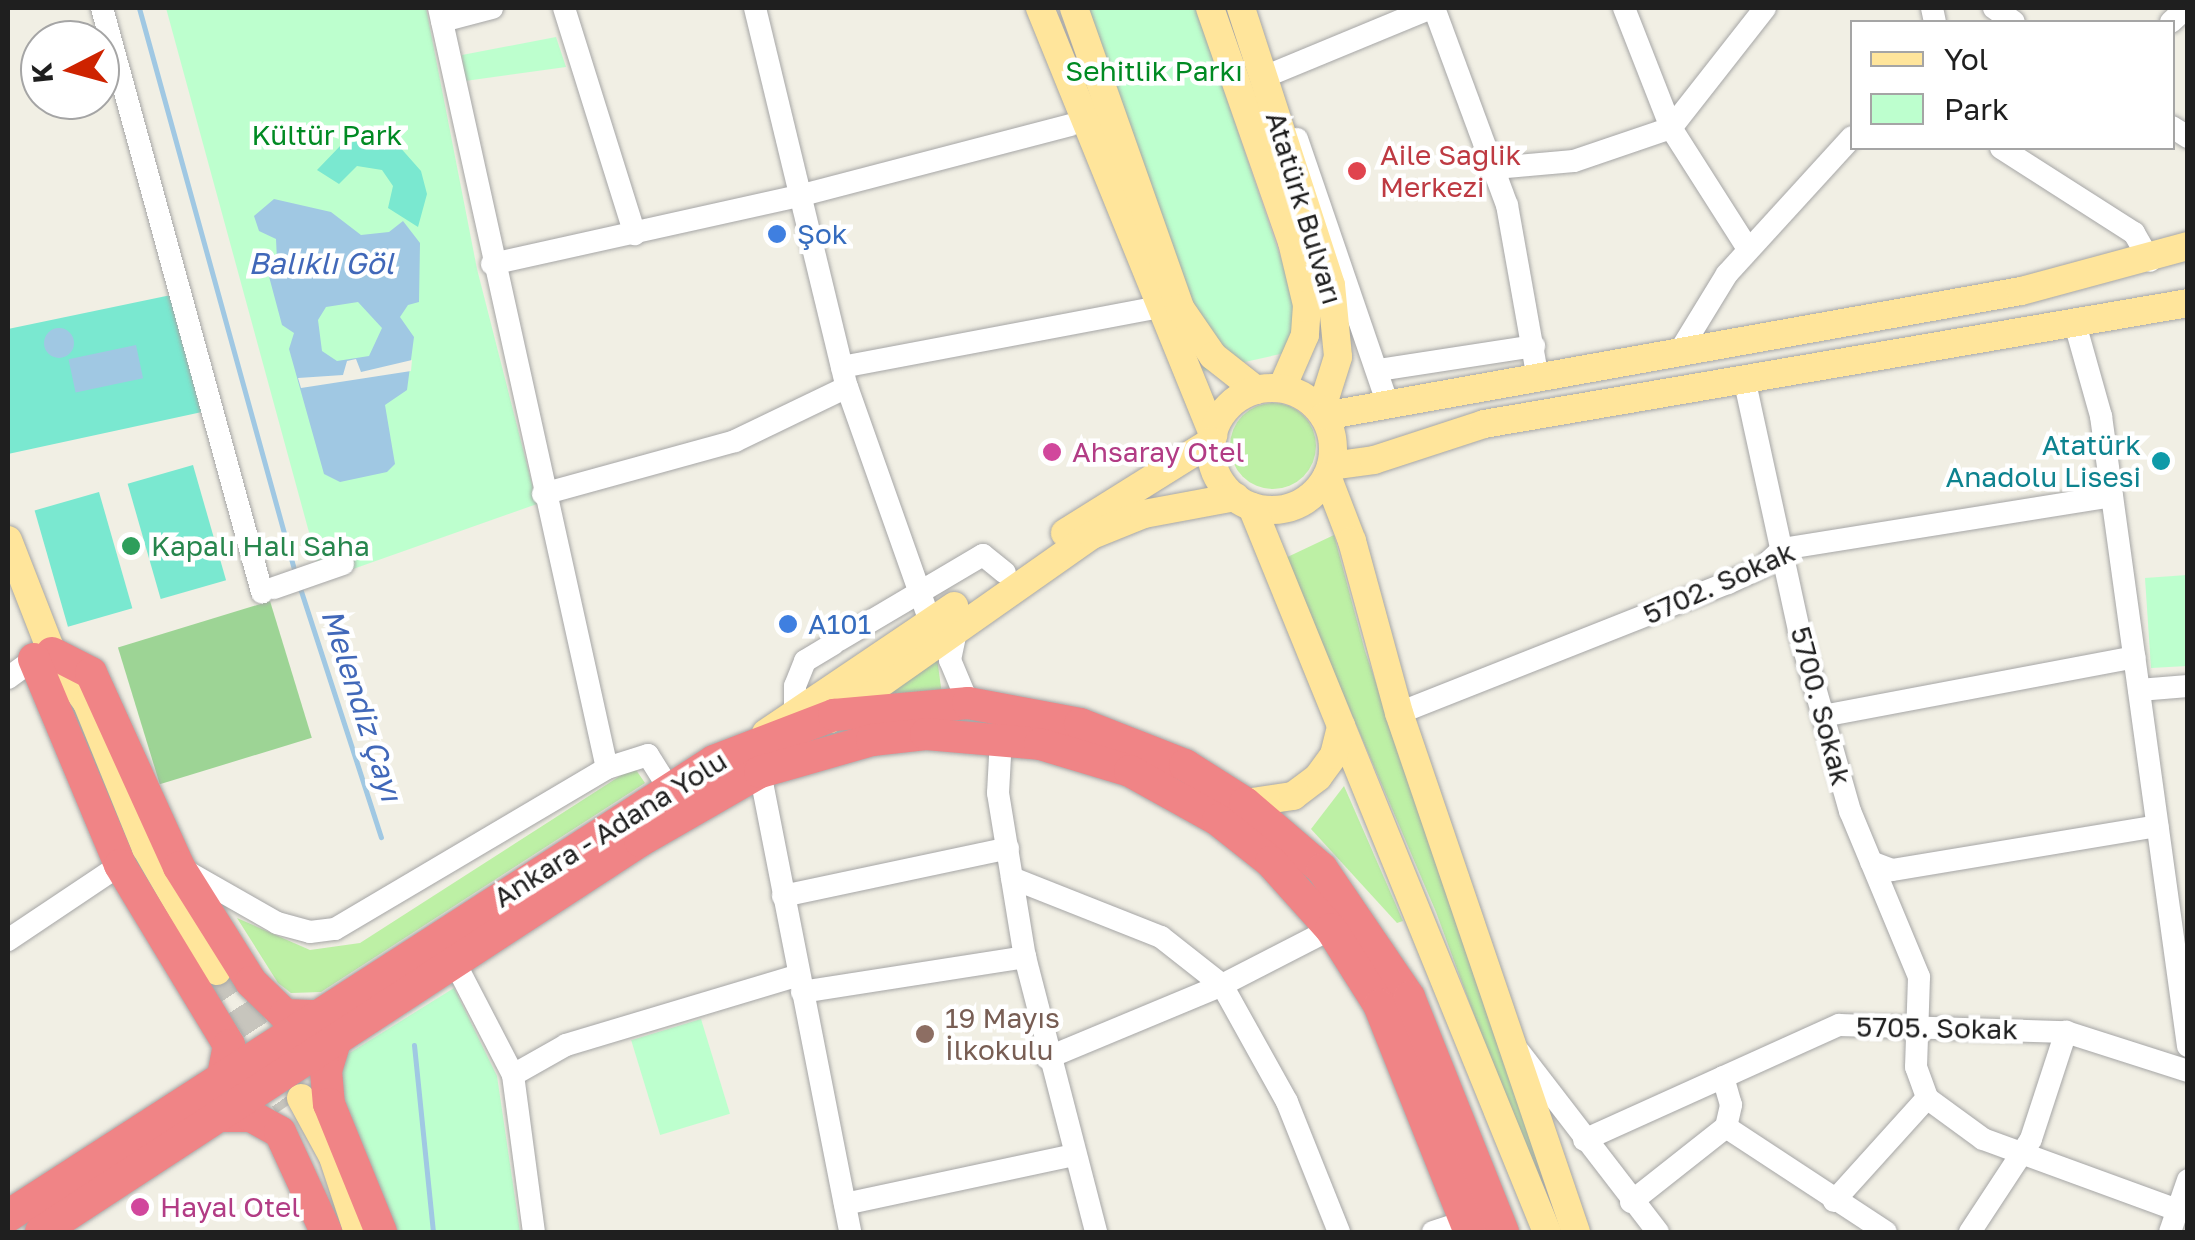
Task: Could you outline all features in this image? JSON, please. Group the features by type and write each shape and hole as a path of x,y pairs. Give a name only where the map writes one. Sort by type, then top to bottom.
{"highway":[{"path":"31,664 120,865 210,986 220,1014 232,1010 248,996 250,980"},
{"path":"31,664 91,673 179,867 250,980 285,1014 327,1027 329,1104 381,1232"},
{"name":"Ankara - Adana Yolu","path":"8,1216 223,1076 454,961 640,840 756,757 834,715 968,703 1050,716 1129,739 1245,803 1322,869 1386,955 1426,1033 1503,1232"},
{"name":"Ankara - Adana Yolu","path":"41,1232 217,1116 327,1027 670,789 756,757 926,734 1001,738 1089,756 1177,794 1270,862 1331,928 1398,1047 1468,1227"},
{"path":"210,986 229,1044 223,1076"},
{"path":"217,1116 251,1116 280,1132 326,1232"}],"main road":[{"path":"1040,8 1212,438 1216,472 1244,502 1341,726 1547,1232"},
{"path":"1074,8 1180,308 1213,356 1322,414 2021,291 2150,260 2188,246"},
{"name":"Atatürk Bulvarı","path":"1210,8 1292,242 1307,305 1304,336 1269,389"},
{"name":"Atatürk Bulvarı","path":"1241,8 1331,285 1338,357 1322,414"},
{"path":"756,757 795,713 1092,535 1144,514 1244,502 1278,510 1302,503 1329,471 1484,424 2188,303"},
{"path":"640,840 728,773 834,715 1004,573 1168,462 1212,438 1233,402 1269,389"},
{"path":"1322,414 1333,440 1329,471 1399,713 1576,1232"},
{"path":"8,540 31,664"},
{"path":"8,590 31,664 87,703 146,848 210,986"},
{"path":"1245,803 1293,796 1318,777 1334,754 1341,726"},
{"path":"346,1232 295,1101 333,1157 358,1232"}],"street":[{"path":"102,8 268,590 343,564"},
{"path":"492,8 440,14 492,264 607,768"},
{"path":"564,8 636,234"},
{"path":"756,8 844,378 919,592 943,624 950,660 968,703"},
{"path":"1249,8 1379,370 1388,405"},
{"path":"1274,73 1433,8 1495,168 1519,248 1538,378"},
{"path":"1624,8 1671,128 1748,250"},
{"path":"1495,168 1574,161 1671,128 1765,8"},
{"path":"492,264 802,196 1070,125"},
{"path":"1678,354 1748,250 1850,139"},
{"path":"2004,150 2134,233 2150,260"},
{"path":"543,494 735,441 844,378 1162,308"},
{"path":"2074,320 2098,400 2188,1046"},
{"path":"1379,370 1534,346"},
{"name":"5700. Sokak","path":"1744,378 1823,716 1872,862 1910,944 1919,977 1916,1067 1927,1098"},
{"name":"5702. Sokak","path":"1399,713 1728,583 1763,567 1782,548 2112,496"},
{"path":"795,713 795,686 805,661 983,555 1004,573"},
{"path":"1823,716 2134,657"},
{"path":"2138,690 2188,686"},
{"path":"1001,738 998,794 1025,957 1047,1058 1096,1232"},
{"path":"179,867 276,923 310,932 335,929 607,768 648,755 670,789"},
{"path":"756,757 850,1232"},
{"path":"1872,862 1892,870 2157,826"},
{"path":"783,896 1008,848"},
{"path":"8,940 120,865"},
{"path":"1012,878 1161,937 1222,985 1287,1102 1339,1232"},
{"path":"1047,1058 1222,985 1331,928"},
{"path":"513,1076 566,1045 801,983 1025,957"},
{"path":"454,961 513,1076 534,1232"},
{"name":"5705. Sokak","path":"1584,1140 1839,1026 1918,1024 2066,1032 2188,1071"},
{"path":"1970,1232 2024,1154 2066,1032"},
{"path":"1511,1041 1631,1202 1658,1232"},
{"path":"1631,1202 1726,1127 1731,1104 1723,1078"},
{"path":"1834,1201 1927,1098 1983,1139 2175,1222 2188,1180"},
{"path":"1726,1127 1886,1232"},
{"path":"845,1204 1074,1155"},
{"path":"1434,1232 1468,1227"}],"green space":[{"name":"Kültür Park","path":"166,8 426,8 477,269 537,504 322,580"},
{"name":"Sehitlik Parkı","path":"1089,8 1196,8 1299,312 1303,349 1204,371 1083,58 1081,24"},
{"path":"556,37 566,67 465,81 462,55"},
{"path":"1273,403 1290,406 1304,415 1313,429 1313,463 1304,477 1290,486 1273,489 1256,486 1242,477 1233,463 1230,446 1233,429 1242,415 1256,406"},
{"path":"1334,535 1365,651 1549,1184 1538,1188 1436,912 1327,656 1279,561"},
{"path":"2187,575 2187,666 2151,668 2145,578"},
{"path":"270,601 312,738 160,784 118,647"},
{"path":"936,650 942,695 893,693 891,686"},
{"path":"634,767 645,783 321,992 291,993 278,983 237,918 310,950 360,943"},
{"path":"1344,786 1403,921 1397,923 1311,829"},
{"path":"454,988 497,1076 520,1232 398,1232 345,1101 338,1075 348,1054"},
{"path":"701,1019 730,1114 660,1135 631,1040"}],"shaded area":[{"path":"377,138 398,145 421,171 427,194 418,227 388,208 393,186 382,170 357,166 339,184 317,170 342,144"},
{"path":"171,295 202,412 8,454 8,329"},
{"path":"193,465 226,580 161,599 128,484"},
{"path":"99,492 132,608 68,627 35,510"}],"water":[{"name":"Balıklı Göl","path":"274,199 331,212 361,235 389,232 403,221 420,243 419,302 408,305 400,317 414,337 407,390 385,405 395,464 387,472 340,482 324,474 289,349 294,333 282,325 267,269 277,260 276,239 259,231 254,216","holes":["358,302 382,328 369,356 337,361 322,351 318,320 326,307"]},
{"path":"59,328 73,337 74,343 65,357 59,358 45,349 44,343 53,329"},
{"path":"136,345 143,378 76,393 69,359"}],"pier":[{"path":"356,359 361,372 412,360 411,371 301,388 298,378 343,375 347,361"}],"waterway":[{"name":"Melendiz Çayı","path":"139,8 295,573"},
{"name":"Melendiz Çayı","path":"300,588 381,837"},
{"name":"Melendiz Çayı","path":"414,1045 433,1232"}],"tunnel":[{"path":"217,971 278,1064"},
{"path":"260,1064 288,1105"}],"place":[{"name":"Aile Saglik Merkezi","path":"1357,171"},
{"name":"Şok","path":"777,234"},
{"name":"Ahsaray Otel","path":"1052,452"},
{"name":"Atatürk Anadolu Lisesi","path":"2161,461"},
{"name":"Kapalı Halı Saha","path":"131,546"},
{"name":"A101","path":"788,624"},
{"name":"19 Mayıs İlkokulu","path":"925,1034"},
{"name":"Hayal Otel","path":"140,1207"}]}
